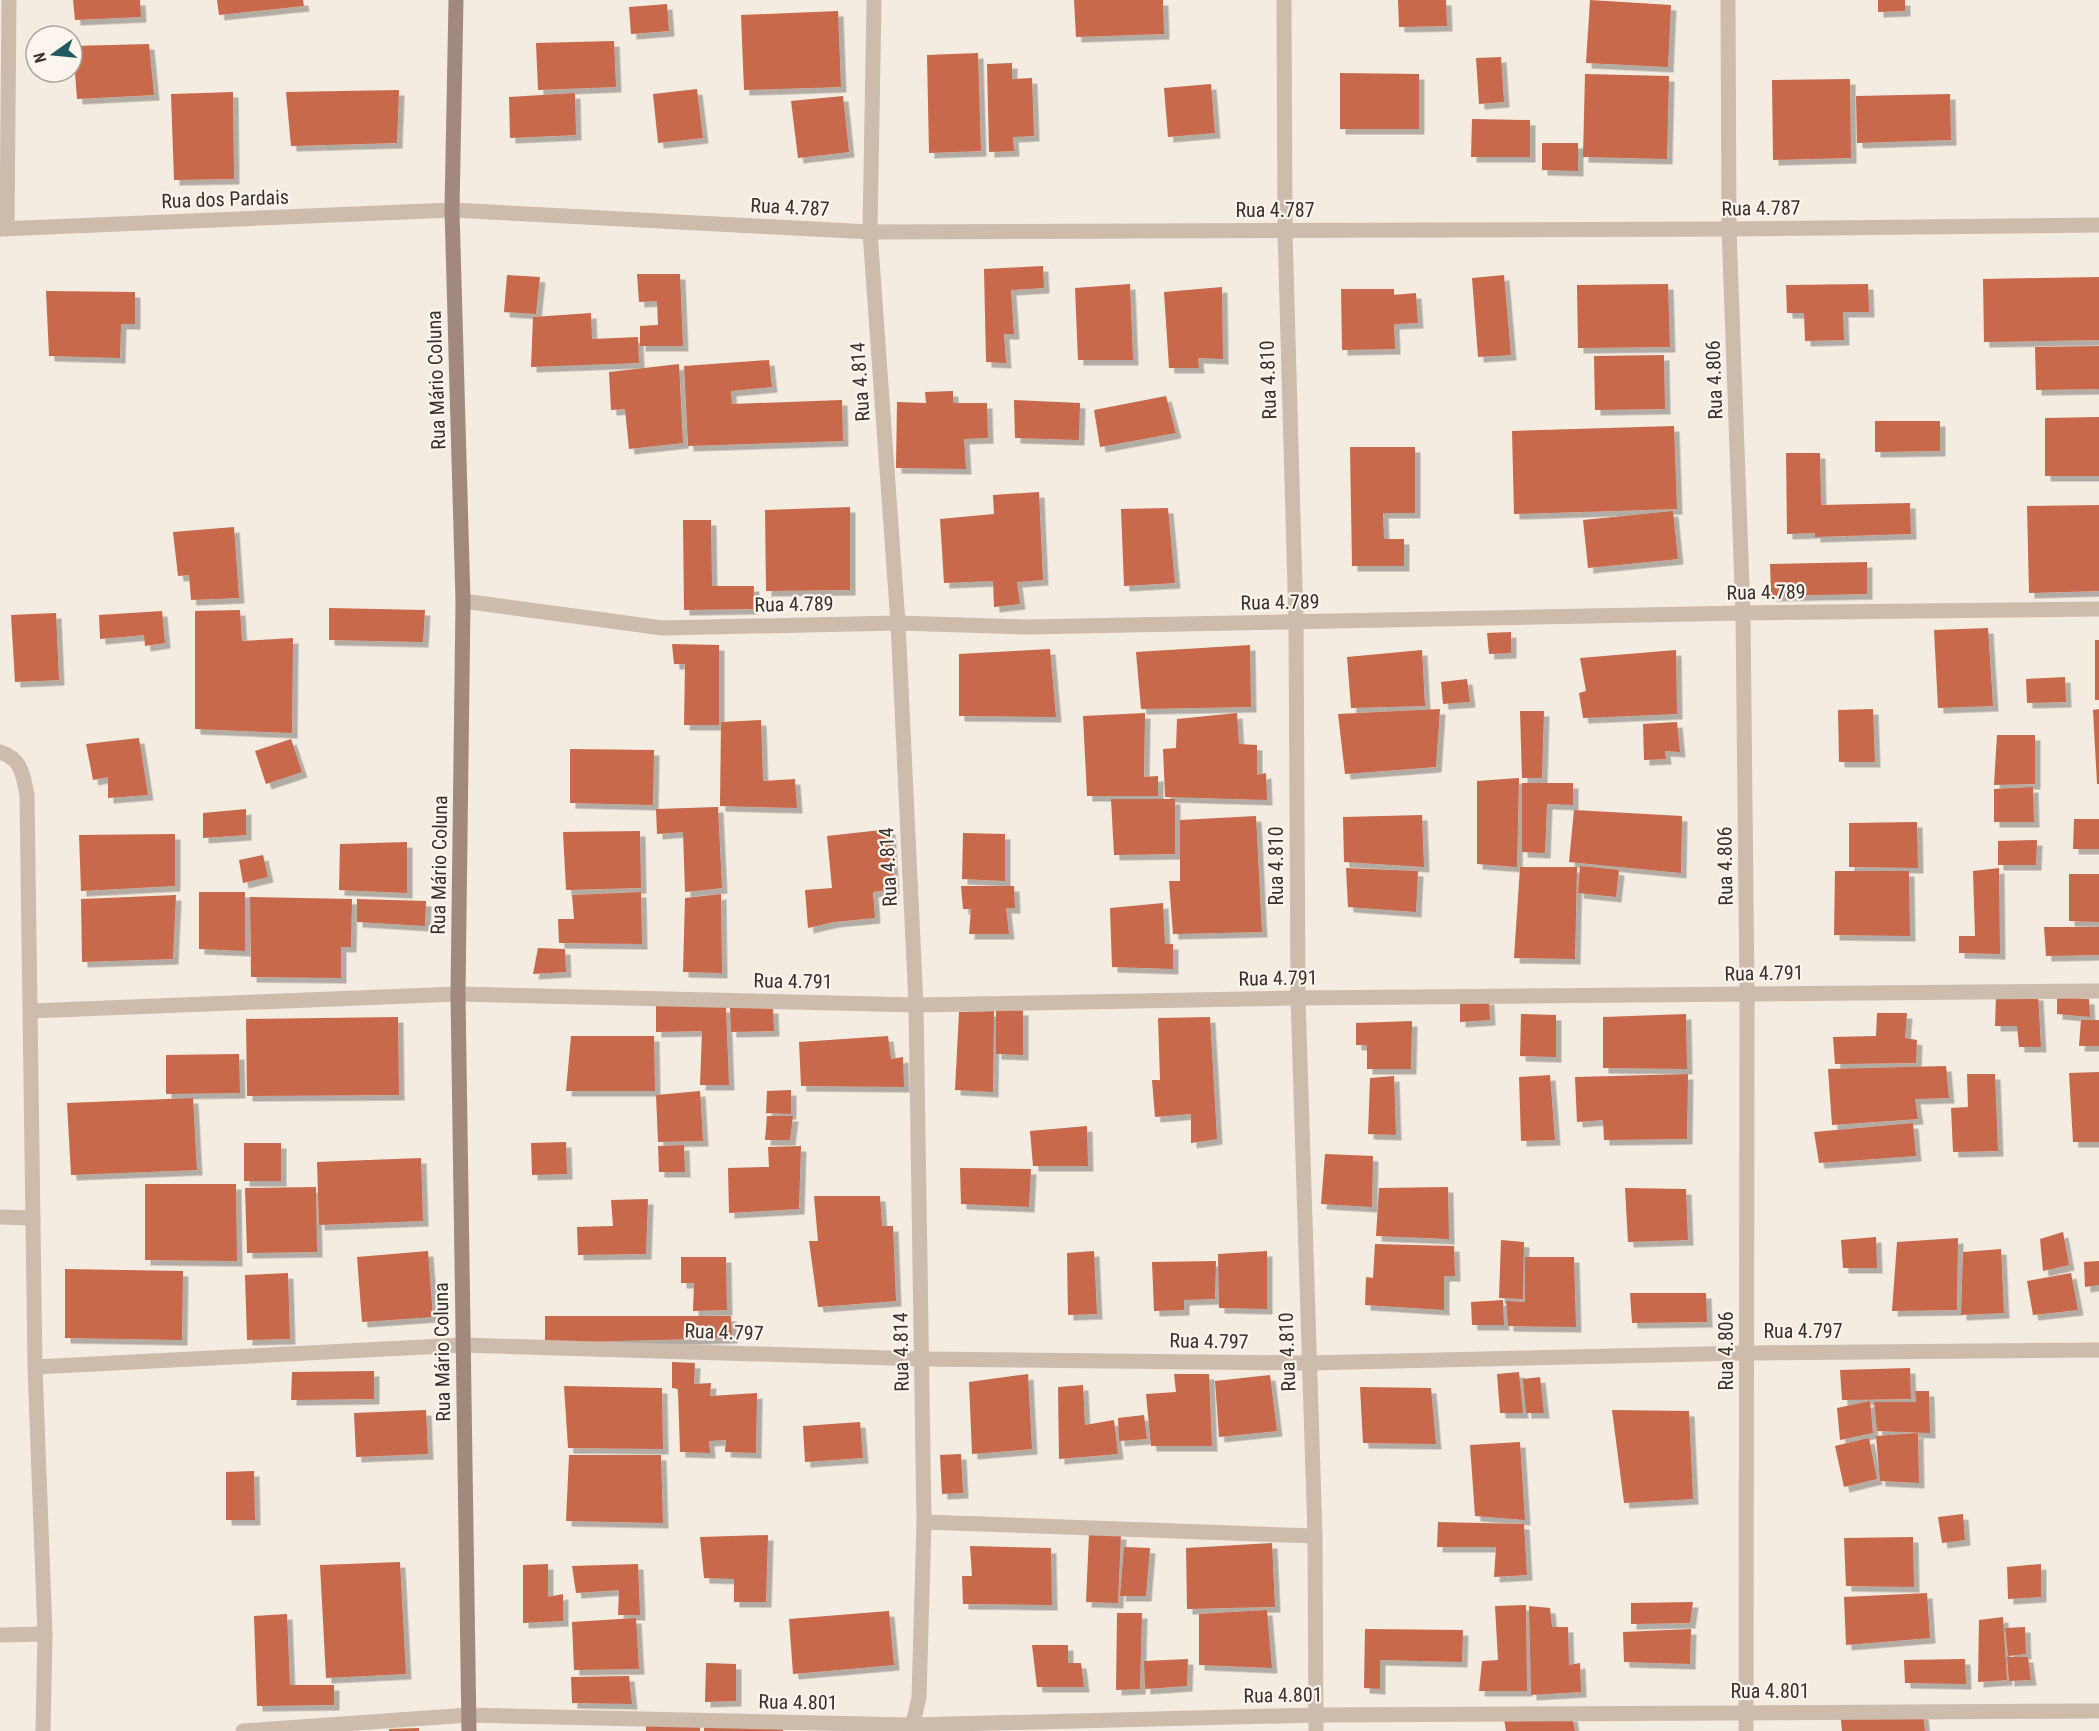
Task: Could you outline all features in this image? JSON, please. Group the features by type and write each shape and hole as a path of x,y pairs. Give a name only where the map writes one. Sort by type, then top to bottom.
{"main road":[{"name":"Rua Mário Coluna","path":"456,0 452,210 463,601 458,994 469,1731"}],"street":[{"path":"3,229 9,0"},
{"name":"Rua 4.814","path":"874,0 870,232 898,623 916,1005 924,1522 919,1698 911,1728"},
{"name":"Rua 4.810","path":"1284,0 1285,231 1296,623 1298,998 1314,1536 1316,1731"},
{"name":"Rua 4.806","path":"1728,0 1729,229 1743,614 1747,994 1746,1731"},
{"name":"Rua dos Pardais","path":"3,229 452,210"},
{"name":"Rua 4.787","path":"452,210 870,232 1729,229 2099,225"},
{"name":"Rua 4.789","path":"463,601 663,628 898,623 1026,627 2099,609"},
{"path":"0,752 16,760 22,771 27,795 35,1367 45,1634 43,1731"},
{"name":"Rua 4.791","path":"31,1011 458,994 916,1005 1298,998 2099,991"},
{"path":"0,1217 33,1218"},
{"name":"Rua 4.797","path":"35,1367 463,1345 922,1359 1308,1363 1748,1353 2099,1350"},
{"path":"924,1522 1314,1536"},
{"path":"0,1635 45,1634"},
{"name":"Rua 4.801","path":"243,1731 469,1715 911,1728 1316,1715 2099,1711"}],"building":[{"path":"73,0 140,0 141,17 75,20"},
{"path":"217,0 303,0 304,6 219,15"},
{"path":"1074,0 1163,0 1164,34 1076,37"},
{"path":"1398,0 1446,0 1447,26 1399,27"},
{"path":"1590,0 1671,5 1668,67 1586,63"},
{"path":"1878,0 1905,0 1905,11 1878,12"},
{"path":"667,4 669,31 631,34 629,7"},
{"path":"838,11 841,87 744,90 741,15"},
{"path":"614,41 616,87 538,90 536,43"},
{"path":"149,44 154,95 77,99 76,84 84,84 84,46"},
{"path":"978,53 981,151 929,153 927,55"},
{"path":"1501,57 1504,102 1479,104 1476,58"},
{"path":"1012,63 1012,79 1032,78 1034,136 1013,137 1014,151 989,152 987,64"},
{"path":"1340,73 1419,74 1419,129 1340,129"},
{"path":"1585,74 1669,76 1667,159 1583,157"},
{"path":"1850,79 1851,158 1773,160 1772,80"},
{"path":"1211,84 1215,133 1168,137 1164,88"},
{"path":"697,89 703,138 658,143 653,94"},
{"path":"399,90 397,143 291,146 286,92"},
{"path":"233,92 234,179 174,180 171,94"},
{"path":"575,93 576,135 510,138 509,97"},
{"path":"1950,94 1951,140 1857,143 1856,96"},
{"path":"843,96 849,152 798,158 791,101"},
{"path":"1472,119 1530,120 1530,157 1471,157"},
{"path":"1542,143 1578,143 1578,171 1542,170"},
{"path":"1043,266 1044,288 1011,290 1014,334 1004,334 1006,363 986,362 984,269"},
{"path":"637,274 680,274 683,346 640,346 640,326 658,325 657,301 639,302"},
{"path":"507,275 540,277 536,314 504,312"},
{"path":"1504,275 1511,355 1478,357 1472,278"},
{"path":"2099,277 2099,340 1984,342 1983,279"},
{"path":"1130,284 1133,360 1078,360 1075,288"},
{"path":"1668,284 1670,347 1578,348 1577,285"},
{"path":"1868,284 1869,312 1843,312 1844,340 1805,341 1804,313 1787,313 1786,285"},
{"path":"1222,287 1223,359 1198,358 1199,368 1169,368 1164,292"},
{"path":"1341,289 1394,289 1394,295 1416,293 1418,323 1394,324 1395,349 1342,350"},
{"path":"46,291 135,292 135,324 121,324 120,358 49,356"},
{"path":"591,313 592,339 638,337 639,363 531,367 533,317"},
{"path":"2099,346 2099,389 2036,390 2035,347"},
{"path":"1664,355 1665,409 1595,410 1594,356"},
{"path":"769,360 772,387 731,391 732,404 842,400 843,441 688,446 684,366"},
{"path":"679,364 683,443 629,449 625,409 611,410 609,372"},
{"path":"953,391 953,403 987,403 988,438 964,439 966,469 896,468 897,402 926,403 925,392"},
{"path":"1166,396 1176,433 1100,447 1094,410"},
{"path":"1014,400 1080,403 1079,440 1015,438"},
{"path":"2099,417 2099,476 2045,476 2045,418"},
{"path":"1875,421 1940,421 1940,451 1875,452"},
{"path":"1674,426 1677,509 1514,514 1512,431"},
{"path":"1350,447 1415,447 1415,513 1383,513 1384,539 1404,539 1404,566 1352,566"},
{"path":"1786,453 1820,453 1821,505 1910,503 1911,534 1815,537 1815,533 1787,534"},
{"path":"1039,492 1043,580 1017,582 1020,604 994,607 993,581 944,583 940,519 994,514 993,495"},
{"path":"2099,505 2099,591 2029,593 2027,506"},
{"path":"850,507 850,590 766,591 765,510"},
{"path":"1168,508 1175,583 1124,586 1121,509"},
{"path":"1673,511 1678,559 1588,568 1583,520"},
{"path":"683,520 711,520 712,586 754,586 753,609 684,610"},
{"path":"234,527 239,598 191,600 189,575 178,576 173,532"},
{"path":"1867,562 1867,594 1771,596 1770,564"},
{"path":"329,608 425,610 423,642 329,640"},
{"path":"240,610 242,641 293,638 292,733 195,729 195,611"},
{"path":"162,611 165,643 145,646 144,635 100,639 99,615"},
{"path":"56,613 59,680 15,682 11,615"},
{"path":"1988,628 1993,706 1938,708 1934,630"},
{"path":"1511,632 1511,653 1489,654 1487,633"},
{"path":"2095,640 2099,640 2099,700 2095,700"},
{"path":"672,644 719,645 719,725 684,725 685,664 674,664"},
{"path":"1250,645 1251,707 1141,709 1136,652"},
{"path":"1050,649 1056,717 959,716 959,654"},
{"path":"1422,650 1425,706 1351,708 1347,657"},
{"path":"1676,650 1677,714 1583,718 1579,693 1586,691 1580,658"},
{"path":"2065,677 2066,702 2027,703 2026,679"},
{"path":"1467,679 1470,702 1443,704 1441,682"},
{"path":"1440,709 1436,767 1345,774 1338,714"},
{"path":"1873,709 1875,762 1839,762 1838,710"},
{"path":"2099,709 2099,784 2097,784 2093,710"},
{"path":"1520,711 1544,711 1542,778 1522,778"},
{"path":"1145,713 1144,777 1158,776 1158,796 1087,796 1083,716"},
{"path":"1237,713 1239,744 1257,745 1257,775 1266,773 1267,800 1165,797 1163,749 1176,748 1177,719"},
{"path":"761,720 763,781 795,779 797,808 720,806 721,722"},
{"path":"1677,722 1680,752 1665,751 1666,759 1644,760 1643,724"},
{"path":"1997,735 2035,735 2035,784 1994,785"},
{"path":"139,738 148,795 108,798 108,777 93,780 86,744"},
{"path":"291,739 302,772 266,784 255,751"},
{"path":"570,749 654,750 653,805 570,803"},
{"path":"1519,778 1517,867 1477,864 1477,781"},
{"path":"1522,783 1573,783 1573,805 1547,804 1545,853 1522,852"},
{"path":"2033,787 2034,822 1994,822 1994,789"},
{"path":"1111,799 1175,799 1175,854 1114,855"},
{"path":"718,807 722,888 685,892 683,832 657,834 656,809"},
{"path":"246,809 246,835 203,838 203,813"},
{"path":"1574,810 1682,816 1681,873 1569,862"},
{"path":"1422,815 1424,867 1344,862 1343,817"},
{"path":"1256,816 1262,932 1173,934 1169,881 1180,881 1180,820"},
{"path":"2074,819 2099,819 2099,849 2073,849"},
{"path":"1917,822 1918,868 1849,867 1849,823"},
{"path":"890,829 894,889 873,892 875,918 834,922 808,928 805,890 832,888 827,836"},
{"path":"640,831 641,888 566,890 563,832"},
{"path":"963,833 1005,834 1005,881 962,879"},
{"path":"175,834 175,886 81,891 79,835"},
{"path":"2037,840 2036,865 1998,865 1998,841"},
{"path":"407,842 407,893 339,890 340,844"},
{"path":"263,855 268,877 243,883 239,860"},
{"path":"1580,866 1619,870 1616,897 1578,893"},
{"path":"1520,867 1577,867 1575,959 1514,958"},
{"path":"1346,868 1418,871 1416,912 1348,907"},
{"path":"1999,868 2000,954 1959,953 1959,936 1975,936 1973,871"},
{"path":"1835,871 1909,871 1910,936 1834,935"},
{"path":"2069,874 2099,874 2099,922 2069,921"},
{"path":"961,886 1014,886 1015,908 1006,908 1009,934 969,934 971,909 963,909"},
{"path":"199,892 245,892 245,951 199,949"},
{"path":"641,892 642,944 559,943 558,919 574,919 572,895"},
{"path":"721,894 722,973 683,972 685,898"},
{"path":"176,895 173,959 82,962 81,899"},
{"path":"250,897 352,899 351,947 341,947 341,978 251,977"},
{"path":"357,899 426,901 425,926 357,922"},
{"path":"1163,903 1165,944 1173,944 1173,969 1112,967 1110,908"},
{"path":"2044,927 2099,927 2099,955 2046,956"},
{"path":"538,948 565,949 566,972 533,974"},
{"path":"1996,995 2038,995 2041,1047 2019,1047 2017,1026 1995,1026"},
{"path":"2057,997 2089,999 2090,1017 2057,1014"},
{"path":"1489,999 1490,1020 1460,1022 1460,1001"},
{"path":"656,1005 726,1007 729,1085 700,1085 702,1031 656,1032"},
{"path":"730,1008 773,1008 774,1031 731,1032"},
{"path":"1023,1010 1023,1055 996,1054 996,1011"},
{"path":"994,1011 993,1092 955,1090 959,1012"},
{"path":"1877,1013 1907,1013 1905,1038 1917,1040 1916,1063 1835,1064 1833,1037 1876,1036"},
{"path":"1521,1014 1556,1015 1556,1057 1520,1056"},
{"path":"1686,1014 1687,1069 1603,1068 1603,1017"},
{"path":"398,1017 399,1095 247,1096 246,1019"},
{"path":"1210,1017 1217,1139 1191,1143 1191,1114 1155,1117 1152,1080 1160,1080 1158,1018"},
{"path":"2081,1020 2099,1020 2099,1046 2079,1046"},
{"path":"1412,1021 1411,1069 1367,1069 1367,1045 1356,1045 1356,1023"},
{"path":"571,1036 654,1036 655,1091 566,1091"},
{"path":"888,1036 891,1059 903,1057 904,1087 801,1086 799,1042"},
{"path":"239,1054 240,1093 166,1094 166,1055"},
{"path":"1946,1066 1949,1098 1915,1099 1918,1119 1832,1125 1828,1069"},
{"path":"2099,1072 2099,1142 2073,1142 2069,1073"},
{"path":"1688,1074 1687,1139 1604,1140 1603,1120 1577,1122 1575,1077"},
{"path":"1967,1074 1995,1074 1998,1151 1953,1152 1951,1108 1968,1107"},
{"path":"1550,1075 1555,1140 1521,1141 1519,1077"},
{"path":"1394,1076 1396,1135 1368,1134 1370,1078"},
{"path":"791,1090 791,1114 766,1113 767,1091"},
{"path":"700,1091 703,1141 658,1142 656,1095"},
{"path":"193,1098 197,1170 71,1175 67,1103"},
{"path":"767,1116 793,1116 790,1140 765,1140"},
{"path":"1913,1123 1916,1156 1819,1163 1814,1132"},
{"path":"1087,1126 1088,1166 1033,1166 1030,1131"},
{"path":"566,1142 567,1174 532,1175 531,1143"},
{"path":"244,1143 281,1143 281,1181 244,1181"},
{"path":"684,1145 685,1172 659,1172 658,1146"},
{"path":"801,1146 799,1209 729,1213 728,1168 769,1167 768,1147"},
{"path":"1325,1154 1373,1156 1372,1207 1321,1204"},
{"path":"421,1158 423,1221 319,1225 317,1162"},
{"path":"960,1168 1031,1169 1029,1207 961,1204"},
{"path":"145,1184 236,1184 237,1261 145,1260"},
{"path":"316,1187 317,1252 247,1253 245,1188"},
{"path":"1448,1187 1449,1239 1376,1236 1379,1188"},
{"path":"1625,1188 1686,1189 1688,1240 1628,1242"},
{"path":"814,1196 880,1196 882,1226 893,1226 896,1301 818,1307 809,1241 818,1241"},
{"path":"648,1199 646,1254 578,1255 577,1227 613,1226 611,1200"},
{"path":"2063,1232 2069,1265 2043,1271 2040,1239"},
{"path":"1876,1237 1877,1268 1843,1268 1841,1240"},
{"path":"1958,1238 1957,1310 1892,1311 1897,1242"},
{"path":"1501,1240 1524,1242 1523,1299 1499,1298"},
{"path":"1375,1244 1454,1246 1455,1276 1444,1276 1444,1310 1365,1305 1366,1277 1373,1278"},
{"path":"2001,1249 2004,1313 1961,1315 1963,1252"},
{"path":"428,1251 433,1317 362,1322 357,1257"},
{"path":"1094,1251 1097,1314 1068,1315 1067,1253"},
{"path":"1267,1251 1267,1309 1219,1308 1218,1254"},
{"path":"681,1257 726,1257 727,1310 693,1311 694,1283 681,1283"},
{"path":"1525,1257 1574,1257 1576,1327 1508,1326 1506,1301 1525,1302"},
{"path":"1216,1261 1215,1299 1184,1300 1184,1310 1154,1311 1152,1262"},
{"path":"2099,1261 2099,1285 2085,1287 2084,1262"},
{"path":"65,1269 183,1271 182,1340 65,1338"},
{"path":"288,1273 290,1339 247,1340 245,1275"},
{"path":"2071,1273 2078,1310 2033,1315 2027,1281"},
{"path":"1630,1293 1706,1293 1707,1322 1632,1323"},
{"path":"1503,1300 1504,1325 1472,1325 1471,1302"},
{"path":"545,1316 731,1316 732,1338 545,1343"},
{"path":"672,1362 695,1363 694,1384 711,1383 710,1396 757,1393 756,1453 725,1452 726,1440 709,1441 710,1453 680,1452 678,1389 672,1388"},
{"path":"1910,1368 1911,1399 1842,1400 1840,1370"},
{"path":"374,1371 374,1399 291,1400 292,1372"},
{"path":"1519,1372 1523,1413 1500,1413 1497,1374"},
{"path":"1028,1374 1032,1449 972,1454 969,1382"},
{"path":"1174,1374 1209,1374 1212,1446 1151,1446 1146,1394 1176,1392"},
{"path":"1270,1375 1277,1431 1219,1437 1215,1381"},
{"path":"1540,1377 1544,1413 1526,1413 1523,1379"},
{"path":"1083,1385 1085,1425 1114,1420 1118,1454 1059,1459 1058,1387"},
{"path":"564,1386 662,1388 663,1449 568,1448"},
{"path":"1360,1387 1431,1388 1436,1444 1363,1443"},
{"path":"1915,1391 1929,1391 1930,1433 1877,1431 1874,1402 1916,1402"},
{"path":"1870,1401 1873,1433 1840,1440 1837,1408"},
{"path":"426,1410 428,1454 356,1457 354,1413"},
{"path":"1612,1410 1689,1411 1693,1499 1624,1503"},
{"path":"1144,1415 1147,1439 1119,1441 1118,1418"},
{"path":"860,1422 863,1458 805,1462 803,1426"},
{"path":"1918,1433 1919,1483 1880,1481 1876,1436"},
{"path":"1869,1438 1877,1479 1844,1487 1835,1446"},
{"path":"1520,1442 1525,1520 1475,1516 1470,1445"},
{"path":"961,1454 963,1493 942,1494 940,1455"},
{"path":"569,1455 661,1455 663,1523 566,1521"},
{"path":"254,1471 255,1520 226,1520 226,1472"},
{"path":"1963,1514 1965,1540 1942,1543 1938,1517"},
{"path":"1438,1522 1524,1524 1527,1575 1494,1577 1496,1547 1437,1547"},
{"path":"1089,1533 1121,1534 1118,1603 1086,1602"},
{"path":"768,1535 766,1602 734,1602 734,1579 704,1578 700,1537"},
{"path":"1913,1537 1914,1587 1846,1586 1844,1538"},
{"path":"1272,1543 1275,1607 1187,1609 1186,1548"},
{"path":"970,1546 1051,1548 1052,1605 963,1604 962,1576 972,1576"},
{"path":"1124,1547 1150,1548 1146,1596 1120,1596"},
{"path":"400,1562 406,1674 326,1678 320,1565"},
{"path":"548,1564 548,1597 563,1594 563,1621 523,1623 523,1565"},
{"path":"638,1564 640,1615 618,1615 619,1590 576,1593 572,1566"},
{"path":"2041,1564 2041,1597 2008,1599 2007,1567"},
{"path":"1927,1593 1930,1638 1846,1645 1844,1597"},
{"path":"1693,1602 1690,1623 1631,1624 1631,1603"},
{"path":"1526,1605 1527,1691 1479,1691 1482,1661 1498,1660 1495,1606"},
{"path":"1529,1606 1550,1608 1552,1627 1568,1627 1569,1665 1580,1663 1581,1692 1531,1695"},
{"path":"1267,1610 1272,1668 1199,1665 1199,1614"},
{"path":"889,1611 894,1665 793,1674 789,1619"},
{"path":"1117,1613 1142,1613 1140,1689 1116,1690"},
{"path":"287,1614 290,1685 334,1685 334,1705 257,1706 254,1616"},
{"path":"2003,1617 2007,1680 1978,1682 1979,1620"},
{"path":"636,1618 639,1669 574,1670 572,1622"},
{"path":"2025,1627 2026,1654 2008,1656 2005,1628"},
{"path":"1365,1629 1463,1630 1462,1662 1380,1660 1380,1689 1364,1688"},
{"path":"1691,1629 1690,1664 1624,1662 1623,1632"},
{"path":"1032,1645 1068,1645 1068,1663 1081,1663 1084,1687 1037,1687"},
{"path":"2007,1657 2028,1657 2031,1680 2009,1681"},
{"path":"1188,1659 1187,1686 1145,1689 1144,1661"},
{"path":"1965,1659 1966,1684 1905,1683 1904,1660"},
{"path":"706,1663 736,1664 736,1701 705,1702"},
{"path":"629,1676 632,1704 572,1703 571,1677"},
{"path":"1840,1711 1923,1712 1925,1731 1842,1731"},
{"path":"1572,1716 1575,1731 1506,1731 1504,1719"},
{"path":"646,1725 700,1726 700,1731 646,1731"},
{"path":"704,1726 783,1727 783,1731 704,1731"},
{"path":"419,1728 419,1731 389,1731 389,1729"}]}
